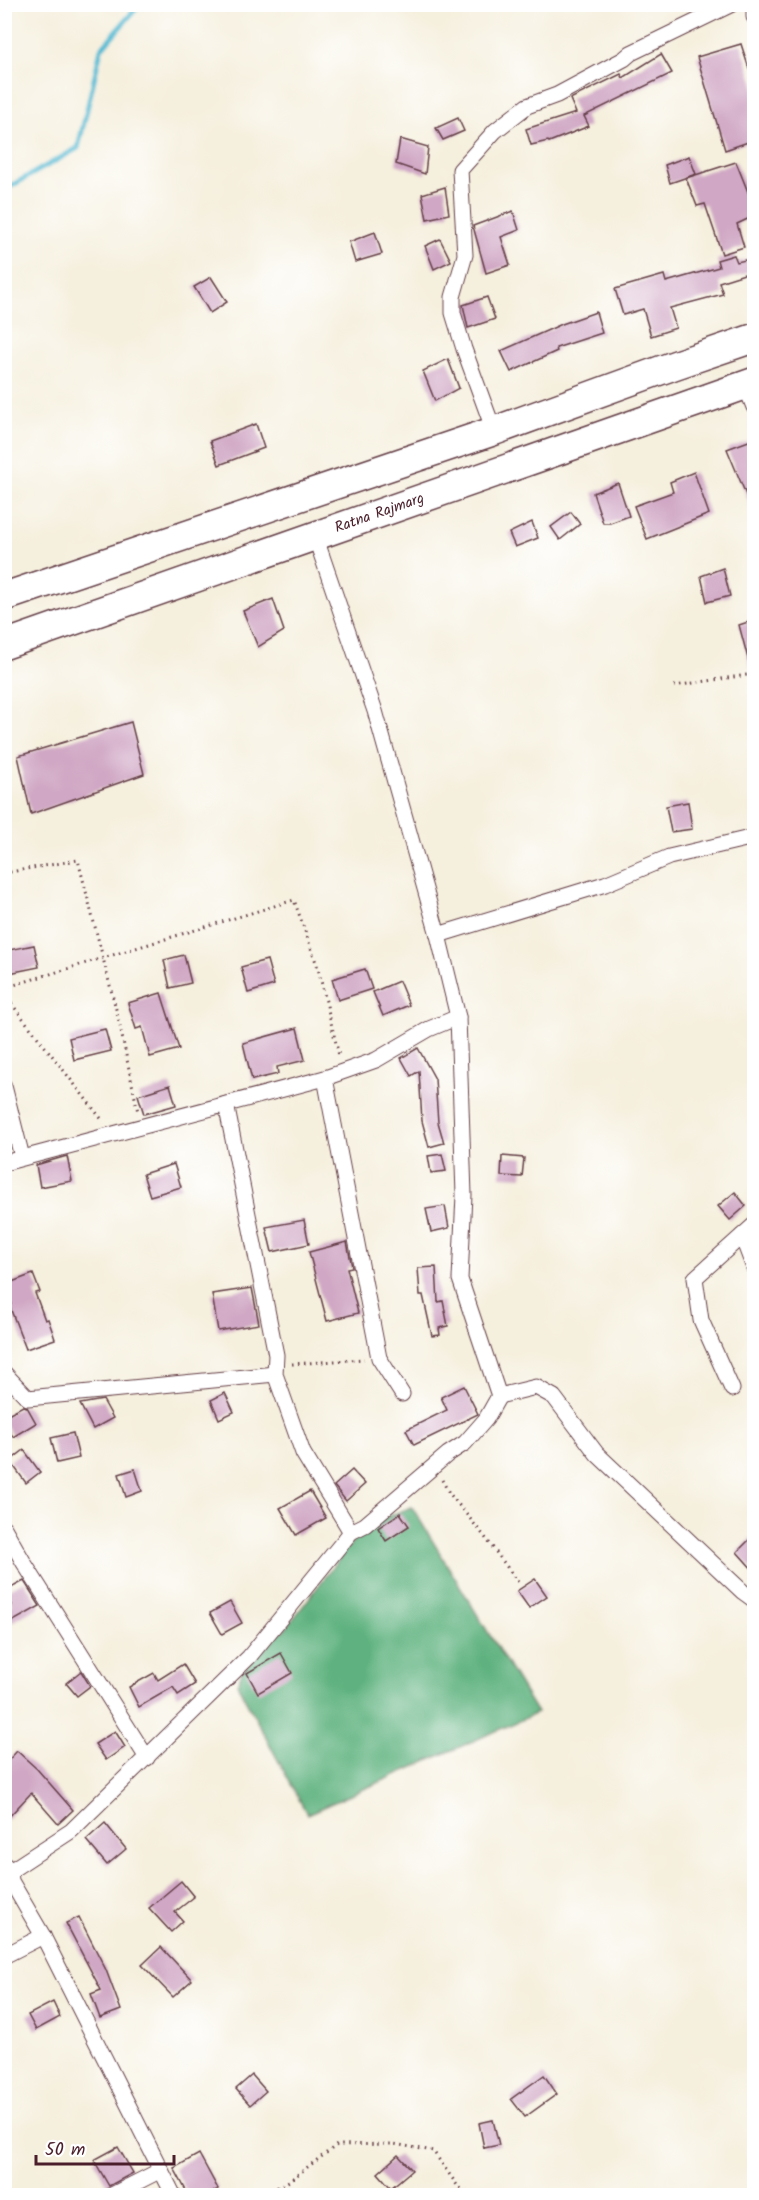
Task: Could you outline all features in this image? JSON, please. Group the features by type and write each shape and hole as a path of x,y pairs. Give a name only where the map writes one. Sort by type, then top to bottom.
{"highway":[{"path":"4,597 494,431 754,338"},
{"name":"Ratna Rajmarg","path":"4,645 315,536 751,392"}],"street":[{"path":"494,431 453,313 453,297 465,255 460,170 495,131 526,106 557,95 624,60 631,53 732,4"},
{"path":"754,4 754,17"},
{"path":"315,536 375,711 438,935 458,1017 464,1195 460,1279 499,1396"},
{"path":"438,935 605,884 669,857 754,837"},
{"path":"4,1162 325,1078 376,1060 429,1029 458,1017"},
{"path":"325,1078 379,1359 402,1394"},
{"path":"4,1086 22,1156"},
{"path":"225,1104 276,1355 275,1369 303,1453 351,1532"},
{"path":"732,1389 701,1320 694,1278 754,1225"},
{"path":"742,1236 754,1268"},
{"path":"4,1373 28,1398 275,1369"},
{"path":"174,2196 43,1936 11,1881 7,1867 71,1831 249,1657 351,1532 365,1525 448,1454 465,1443 486,1419 499,1396 536,1387 554,1397 597,1454 754,1600"},
{"path":"4,1528 147,1758"},
{"path":"4,1956 43,1936"},
{"path":"110,2196 161,2170"}],"path":[{"path":"674,686 754,674"},
{"path":"4,873 78,860 141,1126"},
{"path":"4,988 294,900 318,968 343,1072"},
{"path":"4,994 112,1133"},
{"path":"275,1369 379,1359"},
{"path":"435,1465 449,1493 518,1582"},
{"path":"261,2196 289,2181 337,2145 394,2144 433,2151 457,2185 469,2196"}],"green space":[{"path":"412,1507 537,1713 307,1814 237,1684 243,1670 287,1627 365,1525"}],"building":[{"path":"741,44 754,84 754,140 725,150 697,57"},
{"path":"661,54 672,73 584,116 589,126 549,142 531,145 526,129 576,113 570,99 621,74 623,78"},
{"path":"458,118 464,131 443,140 436,128"},
{"path":"400,139 428,147 425,174 396,164"},
{"path":"689,156 696,174 670,183 665,165"},
{"path":"736,162 754,207 754,216 737,224 744,247 722,254 705,204 697,206 686,178"},
{"path":"445,187 449,214 427,219 422,194"},
{"path":"513,211 519,230 501,237 510,265 486,273 473,226"},
{"path":"375,232 382,254 355,262 349,242"},
{"path":"440,239 451,261 434,269 425,246"},
{"path":"734,255 737,262 754,258 754,271 719,282 723,294 670,308 676,328 651,336 643,309 623,315 615,289 664,275 666,282 719,267 717,260"},
{"path":"211,277 227,302 210,313 194,287"},
{"path":"487,297 495,319 468,328 463,305"},
{"path":"596,312 602,333 556,348 557,351 511,372 501,351 562,324"},
{"path":"448,359 459,388 435,401 423,371"},
{"path":"256,424 264,448 219,465 210,441"},
{"path":"754,439 754,514 727,449"},
{"path":"694,472 709,514 647,539 634,506 673,492 670,482"},
{"path":"618,483 629,516 610,523 603,523 593,493"},
{"path":"571,512 580,524 560,540 551,527"},
{"path":"532,522 538,538 515,547 509,533"},
{"path":"723,568 730,596 707,602 701,576"},
{"path":"273,599 284,631 258,647 243,611"},
{"path":"754,620 754,666 750,666 739,625"},
{"path":"131,722 144,774 31,814 18,756"},
{"path":"688,802 692,829 671,832 666,806"},
{"path":"34,945 39,967 4,974 4,951"},
{"path":"184,955 191,983 170,988 164,960"},
{"path":"267,960 274,985 248,993 241,967"},
{"path":"365,969 372,989 338,1000 332,979"},
{"path":"399,981 409,1005 383,1016 373,992"},
{"path":"161,993 179,1049 150,1057 142,1027 136,1029 128,1003"},
{"path":"297,1028 305,1060 277,1067 278,1074 252,1080 243,1043"},
{"path":"105,1029 111,1051 74,1060 69,1038"},
{"path":"418,1048 435,1079 438,1122 444,1143 429,1147 422,1121 419,1071 411,1076 401,1058"},
{"path":"170,1085 176,1105 144,1114 138,1095"},
{"path":"442,1154 446,1171 431,1173 428,1156"},
{"path":"67,1156 72,1181 40,1187 36,1165"},
{"path":"502,1156 524,1158 522,1177 501,1176"},
{"path":"174,1164 181,1187 150,1196 143,1174"},
{"path":"735,1192 746,1206 730,1220 718,1206"},
{"path":"445,1206 449,1228 431,1232 426,1209"},
{"path":"304,1220 309,1244 272,1252 266,1227"},
{"path":"347,1242 352,1267 347,1268 358,1313 327,1321 309,1252"},
{"path":"436,1267 438,1302 443,1301 448,1326 439,1328 440,1335 432,1336 423,1295 420,1295 418,1268"},
{"path":"33,1274 40,1292 35,1293 55,1339 26,1349 4,1285"},
{"path":"252,1288 259,1324 218,1331 212,1294"},
{"path":"464,1386 478,1414 414,1445 406,1430 447,1410 441,1397"},
{"path":"225,1393 234,1412 219,1419 211,1400"},
{"path":"103,1400 113,1418 93,1429 80,1404"},
{"path":"23,1406 27,1407 36,1423 13,1437 4,1422 4,1416"},
{"path":"73,1433 79,1458 57,1463 51,1438"},
{"path":"24,1450 40,1472 26,1483 10,1461"},
{"path":"135,1469 142,1491 126,1497 119,1474"},
{"path":"352,1470 365,1484 346,1501 334,1486"},
{"path":"310,1491 326,1518 296,1535 280,1508"},
{"path":"400,1513 409,1526 386,1541 378,1528"},
{"path":"754,1535 754,1571 737,1552"},
{"path":"535,1579 547,1596 529,1608 517,1591"},
{"path":"24,1581 40,1606 10,1623 4,1609 12,1605 5,1591"},
{"path":"230,1602 242,1623 222,1634 210,1613"},
{"path":"281,1653 292,1673 258,1693 247,1673"},
{"path":"183,1664 195,1684 178,1695 173,1687 139,1707 129,1687 154,1673 158,1680"},
{"path":"81,1671 90,1686 77,1696 66,1683"},
{"path":"115,1731 125,1747 106,1760 95,1744"},
{"path":"17,1751 37,1769 73,1810 58,1824 31,1793 4,1822 4,1765"},
{"path":"105,1823 126,1849 107,1865 86,1840"},
{"path":"181,1881 194,1897 175,1912 183,1921 171,1932 149,1908"},
{"path":"79,1917 106,1970 121,2010 100,2018 91,1994 101,1990 66,1923"},
{"path":"161,1947 192,1980 173,1997 142,1965"},
{"path":"53,2002 60,2017 36,2030 28,2015"},
{"path":"252,2075 266,2091 250,2105 236,2089"},
{"path":"544,2075 557,2094 525,2117 511,2099"},
{"path":"493,2120 499,2145 484,2148 479,2123"},
{"path":"118,2147 133,2173 109,2186 94,2160"},
{"path":"199,2154 218,2189 206,2196 189,2196 174,2168"},
{"path":"398,2155 412,2170 391,2188 378,2173"}],"waterway":[{"path":"4,190 78,148 101,49 140,4"}]}
